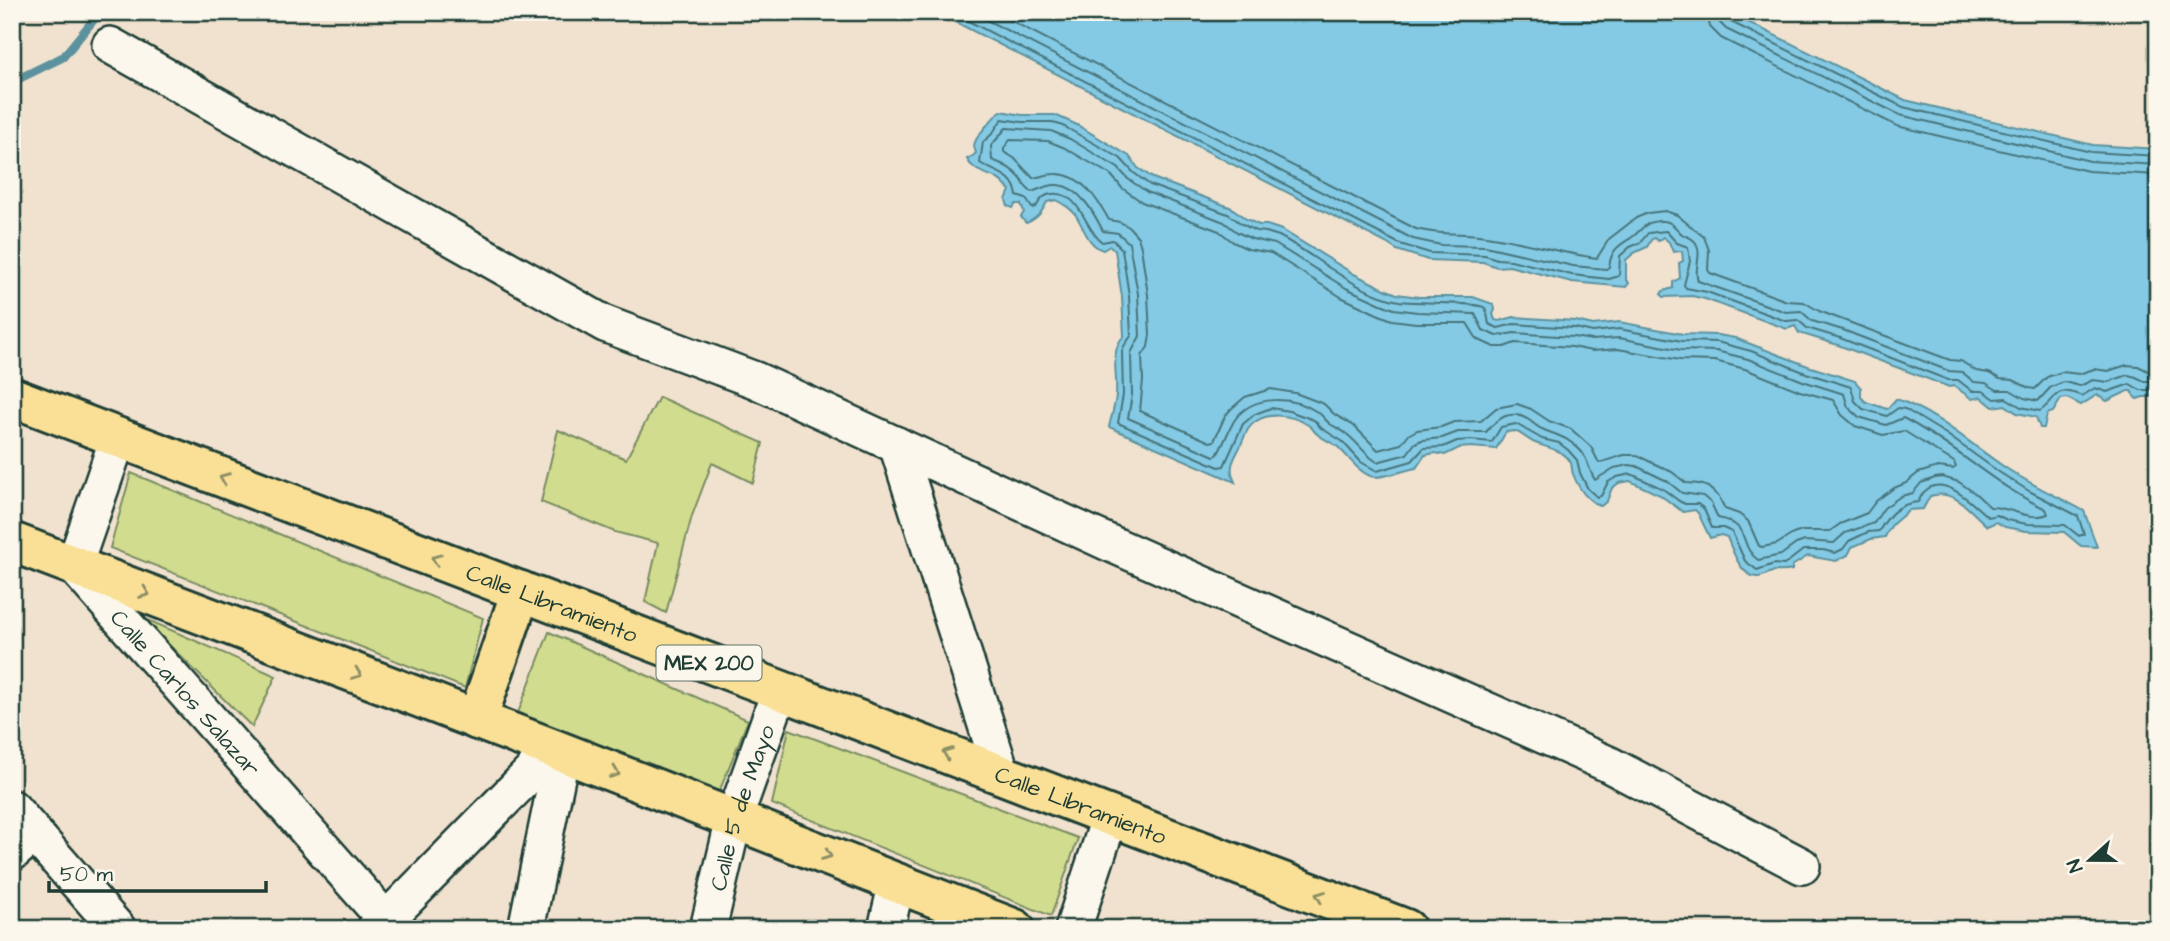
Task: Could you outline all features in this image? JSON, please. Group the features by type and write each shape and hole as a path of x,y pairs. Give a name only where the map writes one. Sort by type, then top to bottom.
{"highway":[{"name":"Calle Libramiento","path":"12,397 1406,929"},
{"path":"12,542 1014,929"},
{"path":"477,720 522,592"}],"street":[{"path":"110,45 606,324 755,380 1120,548 1608,764 1802,866"},
{"path":"74,566 118,438"},
{"path":"897,445 1002,775"},
{"name":"Calle Carlos Salazar","path":"74,566 381,924"},
{"name":"Calle 5 de Mayo","path":"708,929 734,819 780,690"},
{"path":"381,924 558,751"},
{"path":"526,929 558,751"},
{"path":"12,808 23,844 118,929"},
{"path":"1073,929 1110,816"},
{"path":"886,929 897,882"}],"green space":[{"path":"659,397 763,443 753,483 712,463 692,516 666,613 645,602 658,543 615,532 541,502 558,430 626,459"},
{"path":"131,473 483,618 465,688 110,548"},
{"path":"141,617 276,676 252,727"},
{"path":"549,632 748,720 719,792 518,713"},
{"path":"789,729 1078,838 1051,916 772,804"}],"water":[{"path":"936,12 1728,12 1905,100 2093,145 2158,149 2158,397 2137,399 2128,391 2107,401 2097,395 2081,405 2067,398 2061,399 2053,412 2047,414 2044,428 2040,428 2036,417 2017,413 2005,405 1993,407 1981,397 1972,399 1954,386 1949,387 1799,333 1795,326 1787,329 1692,296 1664,297 1661,294 1663,291 1673,288 1673,282 1680,278 1679,263 1683,261 1682,251 1673,252 1669,242 1663,237 1658,241 1654,238 1647,247 1626,260 1626,280 1629,283 1626,287 1572,282 1483,262 1428,260 1397,250"},
{"path":"1001,111 1022,115 1055,115 1077,125 1129,156 1138,168 1153,178 1232,208 1259,225 1282,230 1354,274 1397,294 1419,297 1473,297 1493,304 1495,320 1499,321 1514,317 1576,321 1593,325 1619,322 1683,334 1735,338 1855,381 1861,388 1861,397 1866,402 1887,409 1896,399 1925,412 2013,472 2084,511 2097,547 2081,546 2064,532 2026,531 2005,527 1996,522 1987,526 1961,502 1939,494 1930,496 1923,509 1908,510 1893,524 1885,537 1871,539 1852,547 1848,555 1836,561 1808,556 1792,566 1792,570 1775,571 1760,577 1752,576 1738,562 1727,537 1721,535 1710,538 1695,510 1683,512 1660,495 1630,481 1619,483 1612,488 1607,501 1601,506 1591,501 1581,489 1568,458 1515,431 1506,432 1496,449 1459,448 1445,455 1425,455 1416,468 1374,477 1361,470 1338,447 1318,435 1308,425 1286,416 1269,416 1255,422 1246,432 1232,464 1235,482 1109,427 1116,395 1115,356 1124,336 1115,250 1110,246 1103,250 1094,245 1075,214 1056,200 1047,202 1039,215 1026,223 1021,217 1024,212 1021,204 1016,204 1013,208 1008,206 1006,200 1010,190 998,179 973,167 967,159 976,153 974,145 977,137"}],"waterway":[{"path":"12,82 63,57 100,12"}]}
